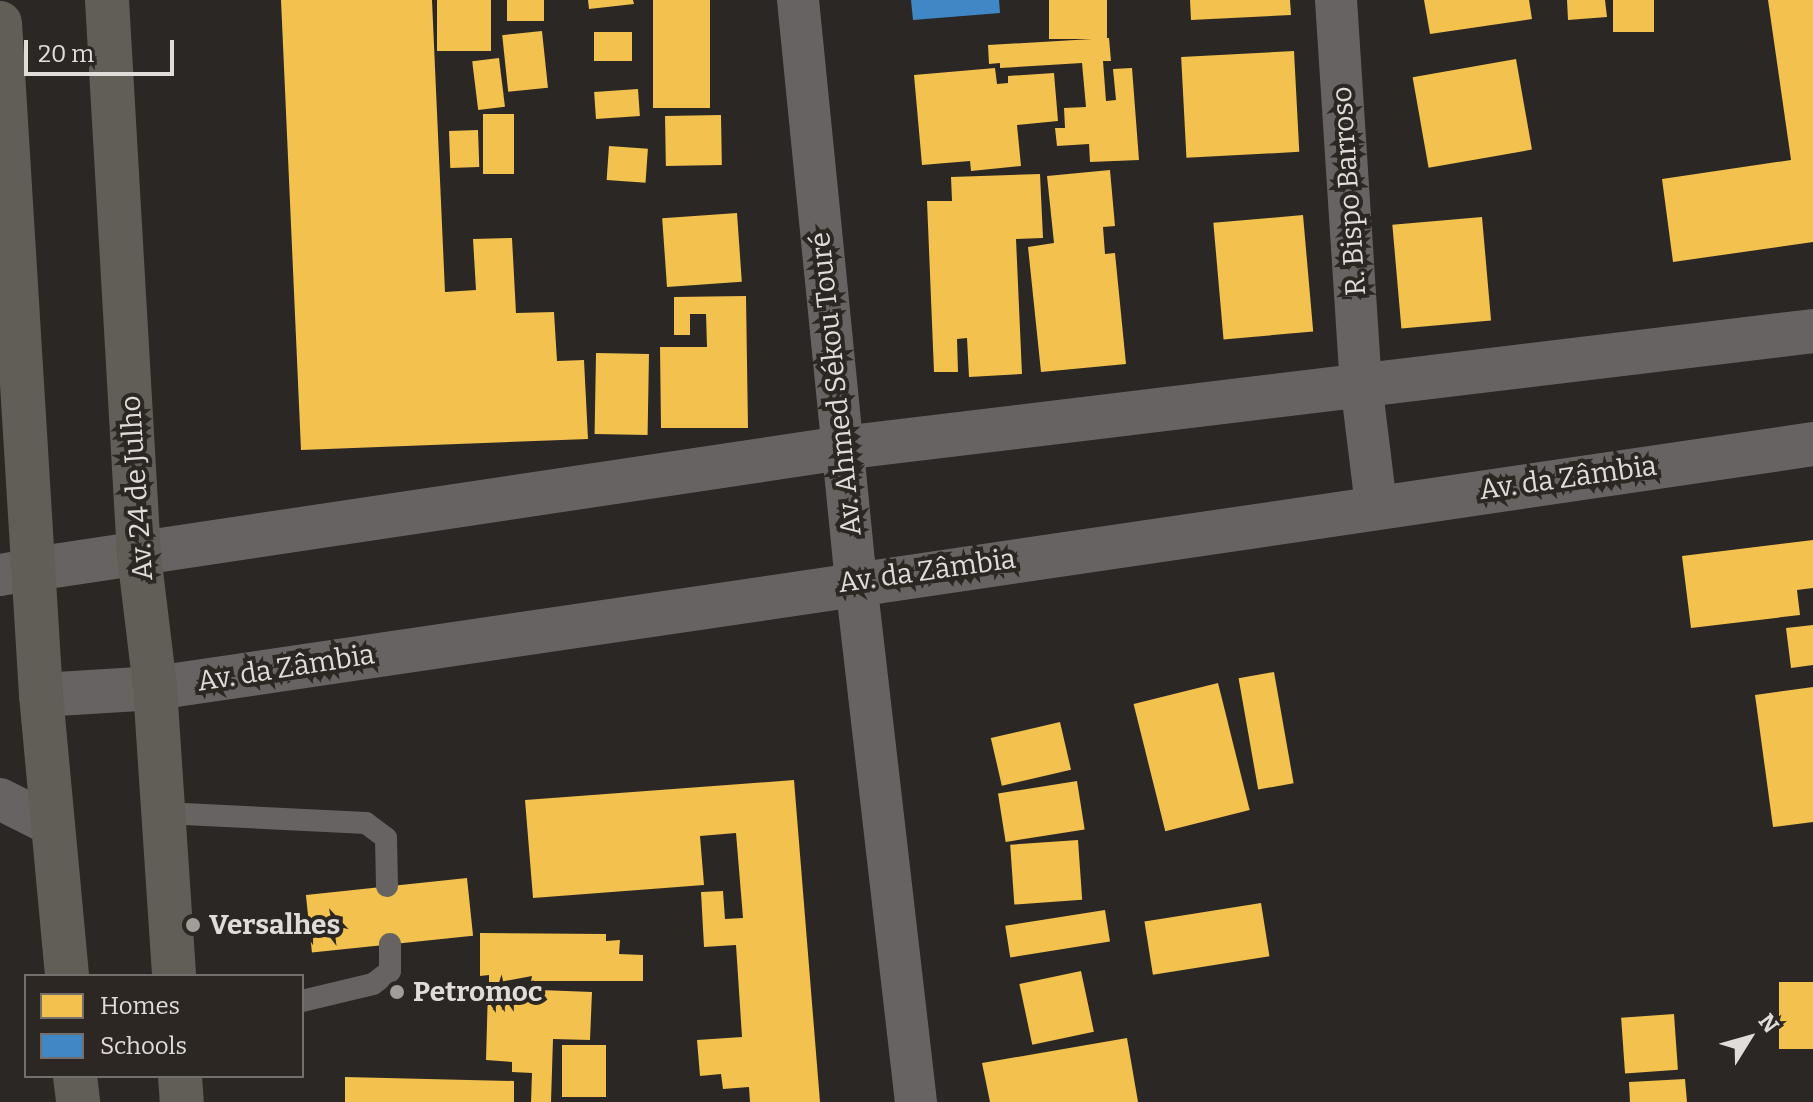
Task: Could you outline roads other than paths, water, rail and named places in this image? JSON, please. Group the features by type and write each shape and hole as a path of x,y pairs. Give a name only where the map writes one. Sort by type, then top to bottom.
{"main road":[{"name":"Av. 24 de Julho","path":"107,0 139,555 155,688 174,974"},
{"path":"0,23 28,474 17,572 41,695 67,974"},
{"path":"75,1078 78,1102"},
{"path":"180,1078 182,1102"}],"street":[{"name":"Av. Ahmed Sékou Touré","path":"798,0 856,582 916,1102"},
{"name":"R. Bispo Barroso","path":"1336,0 1361,383 1376,506"},
{"path":"17,572 187,549 842,448 1361,383 1813,331"},
{"name":"Av. da Zâmbia","path":"41,695 155,688 856,582 1813,444"},
{"path":"0,799 54,826"}],"lane":[{"path":"163,813 366,823 386,838 387,886"},
{"path":"304,1001 373,984 390,971 390,944"}],"place":[{"name":"Versalhes","path":"193,925"},
{"name":"Petromoc","path":"397,992"}]}
